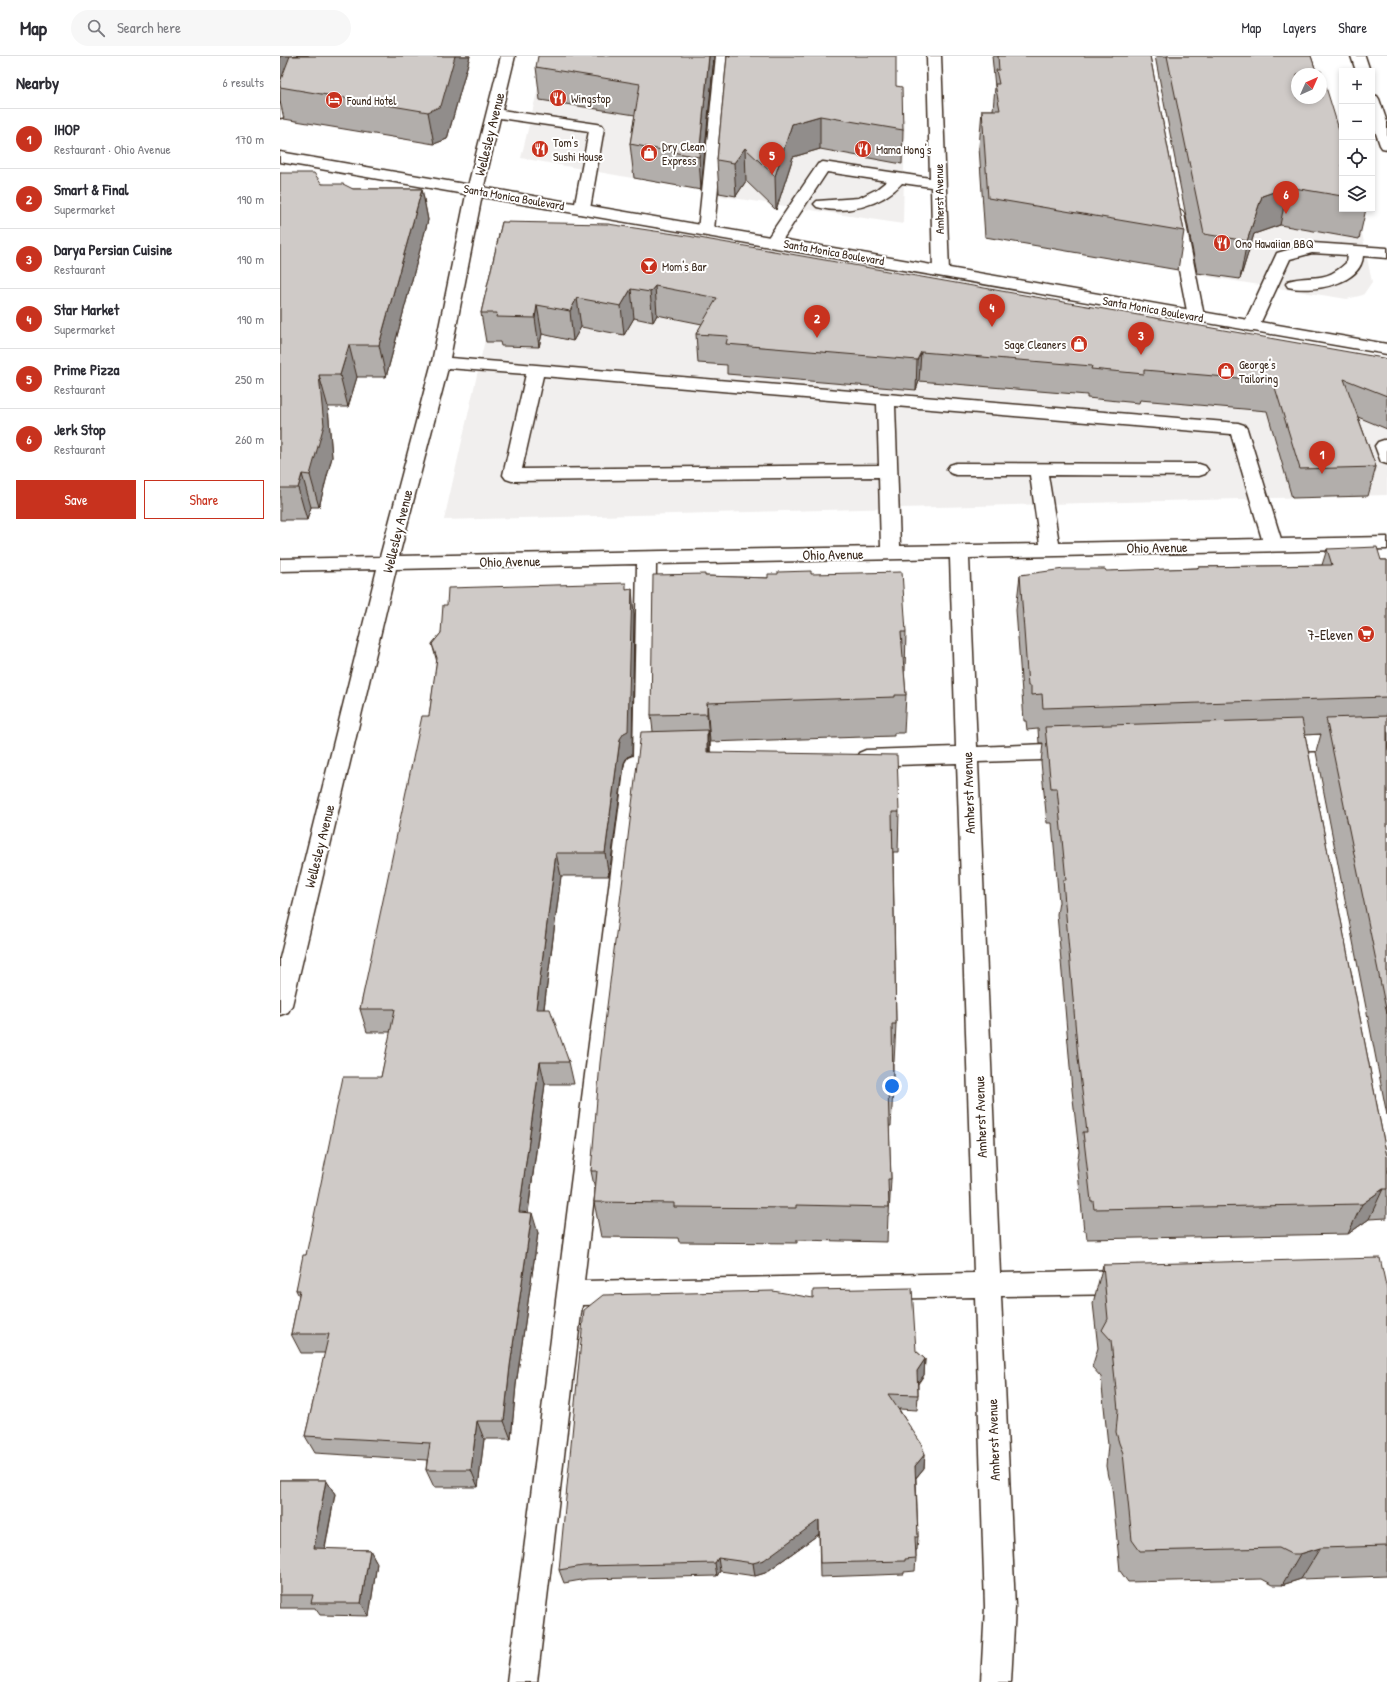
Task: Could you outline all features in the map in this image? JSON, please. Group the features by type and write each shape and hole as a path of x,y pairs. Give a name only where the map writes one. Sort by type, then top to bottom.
{"street":[{"path":"280,114 301,56"},
{"name":"Wellesley Avenue","path":"280,1005 388,563 441,362 475,190 508,56"},
{"path":"706,230 723,56"},
{"name":"Amherst Avenue","path":"934,56 941,271"},
{"path":"1358,56 1362,68"},
{"path":"1373,104 1387,145"},
{"path":"494,113 597,128 582,209"},
{"name":"Santa Monica Boulevard","path":"280,157 1251,326 1387,348"},
{"path":"773,242 823,167 939,184"},
{"path":"822,204 848,205 864,202 883,193 891,187 898,178"},
{"path":"807,190 830,195 844,196 864,191 870,187 872,182"},
{"path":"1173,197 1196,316"},
{"path":"1251,326 1284,256 1312,248 1387,253"},
{"path":"1294,284 1319,284 1335,279 1347,272 1354,264 1355,251"},
{"path":"1277,270 1303,274 1317,272 1327,267 1333,261"},
{"path":"441,362 1238,429 1273,545"},
{"path":"536,370 512,475 888,471"},
{"path":"886,399 890,552"},
{"path":"1387,446 1384,446 1387,458"},
{"path":"1038,469 1050,550"},
{"path":"956,470 1198,470"},
{"name":"Ohio Avenue","path":"280,565 1387,543"},
{"name":"Amherst Avenue","path":"959,551 1000,1607 996,1682"},
{"path":"643,764 647,558"},
{"path":"1254,745 1387,741"},
{"path":"1302,744 1306,767"},
{"path":"845,758 1096,750"},
{"path":"522,1682 635,763 690,762"},
{"path":"570,1293 1150,1282"}],"shaded area":[{"path":"544,63 712,91 704,191 521,158"},
{"path":"729,93 905,119 903,224 720,196"},
{"path":"1179,164 1339,208 1339,212 1358,212 1372,282 1363,295 1347,299 1197,275"},
{"path":"509,234 1387,387 1387,495 444,520"}],"building":[{"path":"290,56 455,56 441,106 428,112 280,87 280,82"},
{"path":"538,56 709,56 699,157 630,144 640,84 536,67"},
{"path":"727,56 896,56 896,86 902,87 903,130 820,116 792,124 775,176 745,148 734,163 717,160"},
{"path":"998,56 1150,56 1184,231 988,198 982,110 1000,110 995,84 999,84 996,70 999,70"},
{"path":"1167,56 1311,56 1315,68 1291,68 1291,104 1327,104 1327,90 1339,129 1339,196 1288,187 1262,196 1247,241 1204,234"},
{"path":"280,173 314,173 322,184 343,184 353,189 422,189 379,345 349,345 340,375 319,375 324,425 310,475 302,474 298,488 280,488"},
{"path":"502,222 608,224 688,236 1387,359 1387,396 1344,379 1376,467 1300,469 1273,381 1144,370 1144,374 1091,369 1092,366 921,352 917,360 726,344 728,336 696,334 717,298 655,286 650,292 631,289 621,306 577,298 570,311 537,305 535,318 496,317 497,313 481,313"},
{"path":"1377,547 1381,560 1387,560 1387,697 1043,708 1042,694 1031,695 1031,686 1028,686 1020,575 1064,569 1105,569 1106,571 1198,567 1332,565 1327,549"},
{"path":"811,571 811,574 902,572 906,632 901,632 906,695 895,695 895,697 707,703 707,714 651,715 653,575 705,574 705,576 768,578 768,574 778,574 778,572"},
{"path":"626,583 626,590 632,589 628,731 624,733 620,739 605,853 556,853 536,1009 550,1009 569,1062 540,1062 519,1212 532,1213 510,1366 504,1421 477,1421 471,1470 426,1470 430,1443 305,1436 329,1334 291,1334 300,1290 296,1290 303,1255 306,1255 343,1077 381,1077 395,1009 360,1009 422,716 429,716 437,658 432,644 441,633 443,605 447,605 448,588"},
{"path":"1387,716 1387,1014 1326,718"},
{"path":"1302,719 1387,1157 1387,1189 1383,1189 1362,1204 1094,1209 1093,1201 1091,1201 1083,1132 1087,1132 1078,1058 1063,880 1066,880 1057,788 1051,788 1045,727"},
{"path":"707,730 707,752 897,755 899,812 892,812 896,1024 892,1024 893,1089 888,1089 891,1179 888,1179 889,1207 796,1205 796,1208 674,1207 674,1203 594,1202 597,1171 591,1171 600,1063 641,732"},
{"path":"1380,1258 1387,1290 1387,1546 1320,1548 1300,1554 1291,1554 1279,1548 1140,1551 1132,1540 1123,1453 1116,1432 1118,1410 1111,1340 1102,1330 1108,1319 1103,1265"},
{"path":"912,1288 916,1351 925,1359 917,1371 918,1395 888,1394 921,1443 925,1454 915,1466 918,1537 915,1537 916,1558 905,1559 905,1561 820,1563 819,1520 764,1560 753,1563 718,1558 715,1563 583,1566 559,1570 584,1310 603,1295 773,1291 813,1298 813,1290"},
{"path":"280,1480 326,1480 314,1548 370,1550 361,1603 311,1603 313,1595 280,1595"}],"place":[{"name":"Wingstop","path":"558,98"},
{"name":"Found Hotel","path":"334,100"},
{"name":"Tom's Sushi House","path":"540,149"},
{"name":"Mama Hong's","path":"863,149"},
{"name":"Dry Clean Express","path":"649,153"},
{"name":"Prime Pizza","path":"772,175"},
{"name":"Jerk Stop","path":"1286,214"},
{"name":"Ono Hawaiian BBQ","path":"1222,243"},
{"name":"Mom's Bar","path":"649,266"},
{"name":"Star Market","path":"992,327"},
{"name":"Smart & Final","path":"817,338"},
{"name":"Sage Cleaners","path":"1079,344"},
{"name":"Darya Persian Cuisine","path":"1141,355"},
{"name":"George's Tailoring","path":"1226,371"},
{"name":"IHOP","path":"1322,474"},
{"name":"7-Eleven","path":"1366,634"}]}
